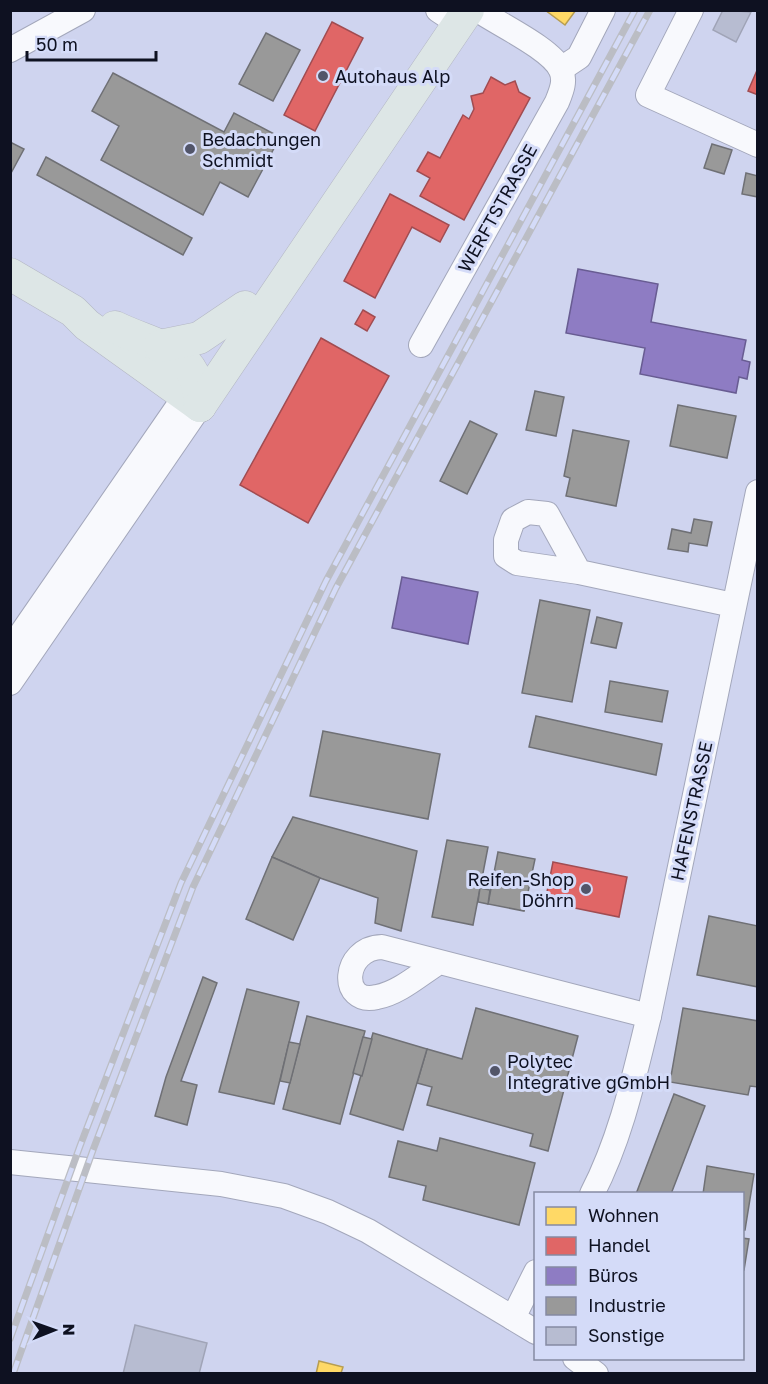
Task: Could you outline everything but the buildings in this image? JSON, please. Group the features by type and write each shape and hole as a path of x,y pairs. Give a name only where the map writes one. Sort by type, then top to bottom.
{"main road":[{"path":"195,393 245,307 455,13"},
{"path":"195,393 455,13"},
{"path":"10,274 72,311 87,325 195,393"},
{"path":"160,346 199,338 245,307"},
{"path":"72,311 92,316 160,346 188,363 195,393"}],"street":[{"path":"10,50 83,10"},
{"path":"455,13 548,55 561,69 579,57 603,10"},
{"path":"692,10 648,95 758,145"},
{"name":"WERFTSTRASSE","path":"421,345 557,102 562,86 561,69"},
{"path":"10,650 195,393"},
{"path":"10,683 195,393"},
{"name":"HAFENSTRASSE","path":"593,1192 611,1151 629,1097 649,1016 758,492"},
{"path":"579,572 733,605"},
{"path":"439,963 649,1016"},
{"path":"10,1162 221,1184 284,1196 328,1212 368,1231 534,1331"},
{"path":"513,1318 534,1276"},
{"path":"513,1318 534,1304"},
{"path":"576,1360 596,1374"}],"railway":[{"path":"10,1339 80,1146 181,883 326,581 635,10"},
{"path":"13,1374 93,1150 193,887 336,588 650,10"}],"place":[{"name":"Autohaus Alp","path":"323,76"},
{"name":"Bedachungen Schmidt","path":"190,149"},
{"name":"Reifen-Shop Döhrn","path":"586,889"},
{"name":"Polytec Integrative gGmbH","path":"495,1071"}]}
